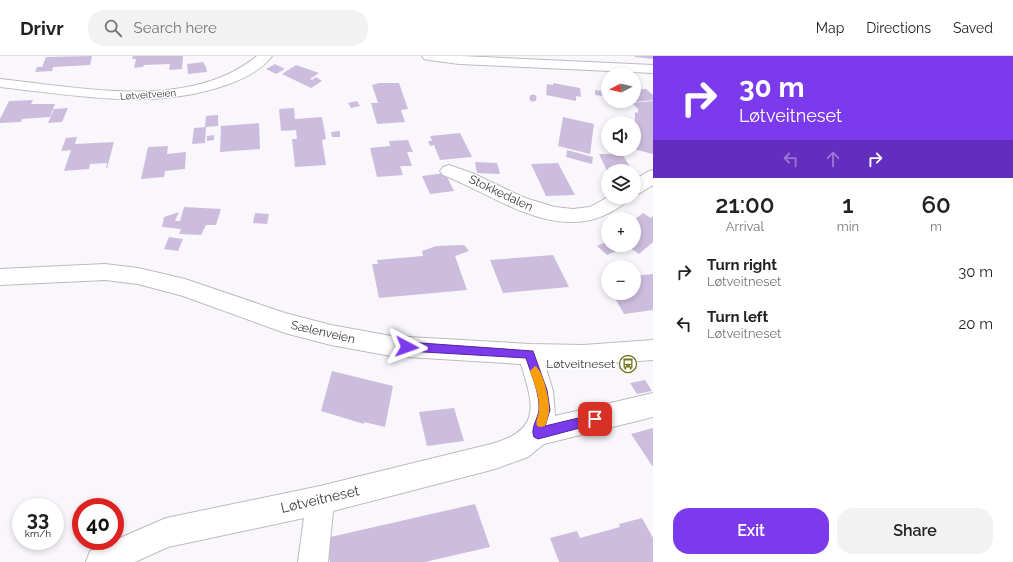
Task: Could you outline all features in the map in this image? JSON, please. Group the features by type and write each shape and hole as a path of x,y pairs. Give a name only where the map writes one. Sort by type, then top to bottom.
{"street":[{"name":"Løtveitveien","path":"0,83 113,96 149,96 185,91 226,80 244,73 265,56"},
{"path":"429,56 466,60 632,68 651,76"},
{"name":"Stokkedalen","path":"449,171 469,177 530,207 557,214 576,216 592,213 608,204"},
{"path":"641,184 653,176"},
{"name":"Sælenveien","path":"0,277 105,272 138,276 185,288 285,323 346,338 391,346 530,354 583,354 653,350"},
{"path":"530,354 541,390 544,410 538,433"},
{"name":"Løtveitneset","path":"101,562 166,534 320,500 496,456 522,446 538,433 653,405"},
{"path":"313,562 320,500"}],"building":[{"path":"92,56 90,65 53,67 52,71 35,72 37,67 42,67 46,57"},
{"path":"133,56 183,56 182,69 169,70 170,64 144,65 143,67 134,68 136,59 132,59"},
{"path":"653,56 653,59 635,57"},
{"path":"203,62 207,72 188,74 187,64"},
{"path":"275,64 285,69 276,74 266,69"},
{"path":"296,65 319,73 310,79 312,80 316,77 322,81 311,88 282,74"},
{"path":"379,83 399,83 408,109 401,110 405,122 377,124 371,103 378,103 372,85"},
{"path":"553,83 580,88 581,97 576,96 576,101 546,95 547,84 553,85"},
{"path":"641,89 646,89 653,95 653,100 641,101"},
{"path":"595,90 601,91 601,96 595,95"},
{"path":"533,95 536,98 533,101 530,98"},
{"path":"33,100 31,104 55,104 50,117 22,119 21,122 0,123 0,119 9,101"},
{"path":"357,101 360,106 351,108 348,103"},
{"path":"653,101 653,154 641,151 641,116 635,116 635,112 638,113 637,108 641,108 641,102"},
{"path":"68,108 62,122 48,123 54,109"},
{"path":"294,108 295,119 322,117 326,139 322,140 326,165 295,167 292,139 297,139 296,130 281,131 279,109"},
{"path":"218,115 218,126 205,127 206,116"},
{"path":"563,117 594,124 590,154 558,146"},
{"path":"259,123 260,149 220,152 221,126"},
{"path":"206,127 205,143 192,144 194,128"},
{"path":"340,131 340,137 332,137 331,132"},
{"path":"460,133 472,157 440,160 434,145 430,146 428,141 432,141 430,136"},
{"path":"214,135 214,140 207,141 207,136"},
{"path":"77,137 75,144 114,142 107,168 107,163 90,164 89,169 64,171 71,150 61,151 66,138"},
{"path":"408,140 413,152 407,152 412,166 400,166 403,175 377,177 370,148 390,146 389,141"},
{"path":"168,146 167,154 186,152 185,169 165,171 164,177 141,179 148,147"},
{"path":"567,150 593,157 592,164 566,157"},
{"path":"599,154 601,154 601,156 623,156 628,164 604,164"},
{"path":"475,162 497,163 500,174 477,173"},
{"path":"558,163 575,195 546,196 531,164"},
{"path":"445,173 454,191 430,194 422,176"},
{"path":"184,207 221,209 216,225 206,225 201,235 179,234 181,229 162,227 164,217 179,212 175,221 180,221"},
{"path":"255,213 269,214 267,224 253,223"},
{"path":"643,213 651,218 653,216 653,242 639,254 636,252 641,252 641,215"},
{"path":"169,237 183,239 178,251 164,249"},
{"path":"601,244 601,250 597,246"},
{"path":"464,245 469,251 455,256 467,290 379,298 372,264 378,264 377,260 423,256 422,251 436,246"},
{"path":"604,252 614,252 607,255"},
{"path":"553,255 569,287 503,293 490,260"},
{"path":"653,274 653,310 624,314 616,300 641,300 641,275"},
{"path":"332,371 393,386 385,427 364,422 364,424 321,411"},
{"path":"645,380 652,391 637,394 630,383"},
{"path":"454,408 464,441 427,446 419,412"},
{"path":"653,428 653,467 631,434"},
{"path":"475,504 490,547 425,562 330,562 326,538"},
{"path":"642,518 653,538 653,562 559,562 550,538 577,531 580,538 620,527 619,524"}],"slow traffic":[{"path":"535,371 541,390 544,410 541,422"}],"place":[{"name":"Løtveitneset","path":"628,364"}],"route":[{"path":"407,347 530,354 541,390 544,410 538,433 595,419"}]}
